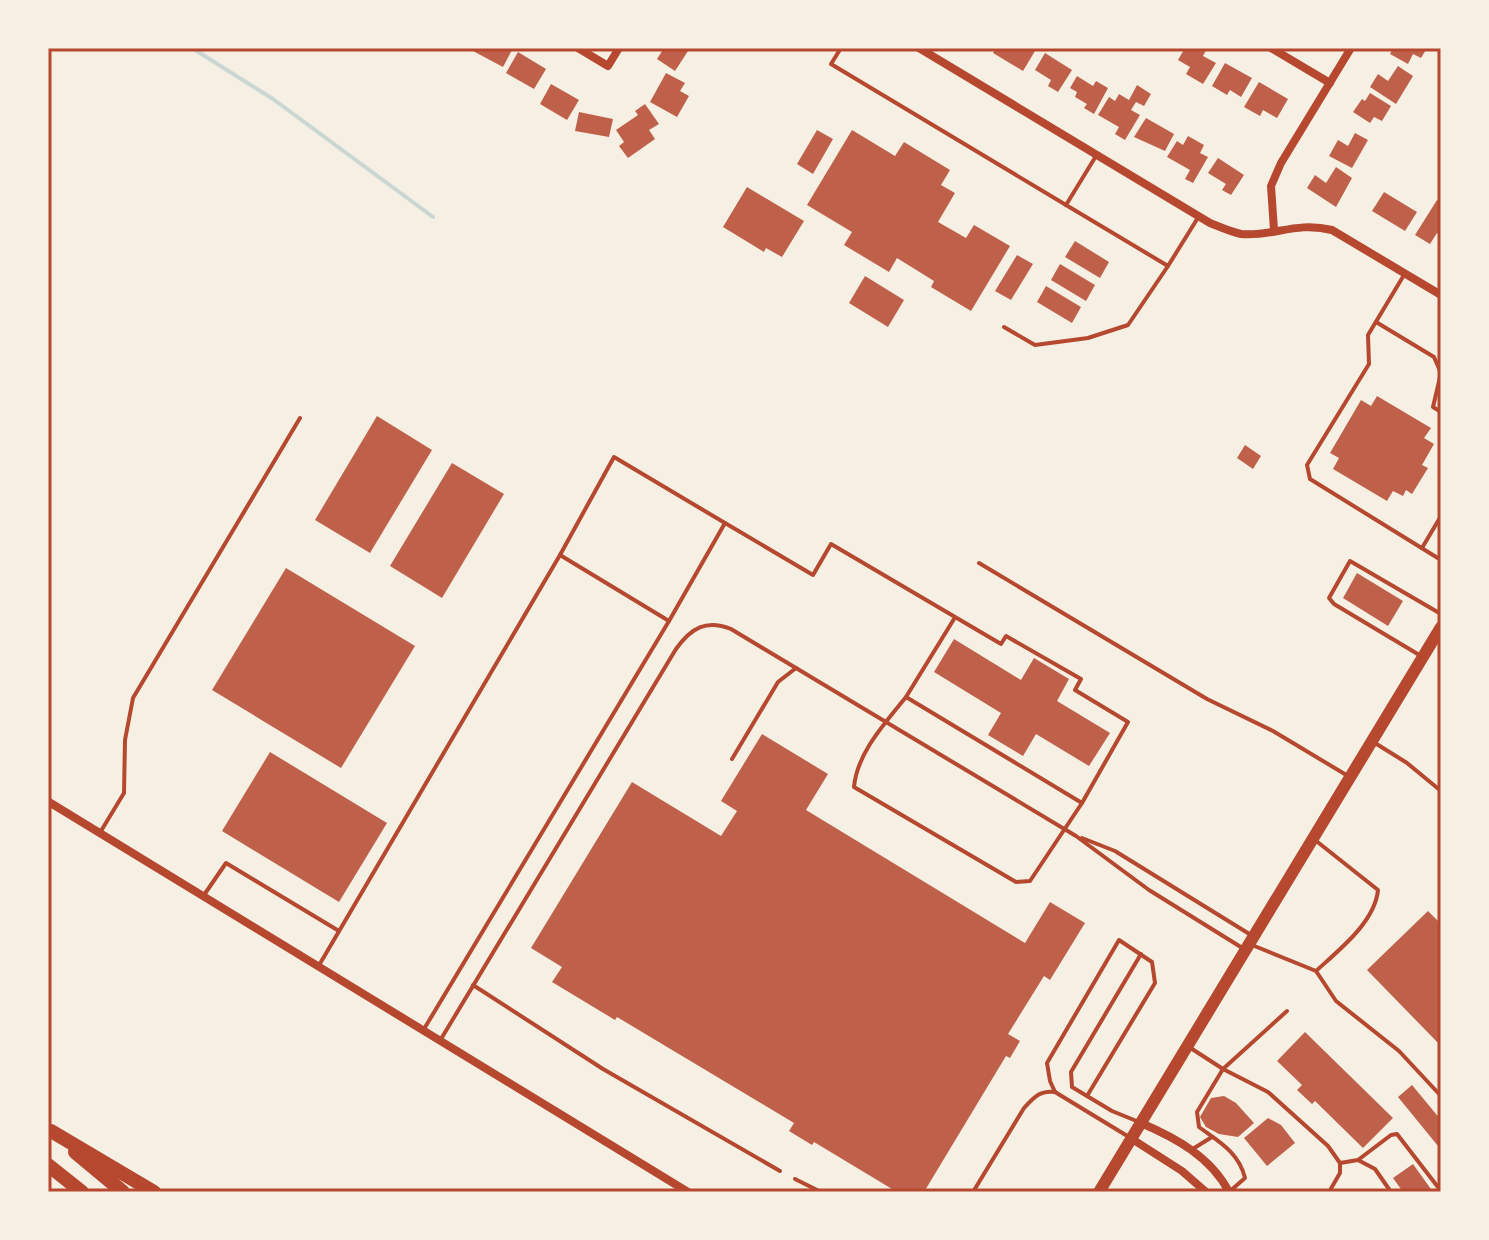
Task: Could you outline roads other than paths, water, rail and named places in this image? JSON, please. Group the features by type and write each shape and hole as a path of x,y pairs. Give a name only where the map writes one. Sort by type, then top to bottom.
{"highway":[{"path":"50,1130 123,1192"},
{"path":"50,1130 154,1192"},
{"path":"48,1165 82,1192"}],"main road":[{"path":"1099,1192 1441,627"}],"street":[{"path":"578,48 608,66 619,48"},
{"path":"919,48 1199,216 1238,234 1316,226 1332,230 1441,295"},
{"path":"1271,48 1330,83"},
{"path":"1274,230 1271,186 1281,163 1351,48"},
{"path":"49,802 688,1192"},
{"path":"1141,1123 1169,1135 1191,1150 1221,1177 1229,1192"},
{"path":"1132,1139 1182,1171 1206,1192"}],"lane":[{"path":"841,48 831,64 1168,266"},
{"path":"1066,205 1096,155"},
{"path":"1004,327 1035,345 1088,338 1128,325 1199,216"},
{"path":"1405,273 1368,335 1369,364 1307,465 1310,479 1441,560"},
{"path":"1376,322 1434,357 1441,373 1433,407 1441,412"},
{"path":"99,833 124,793 125,740 133,698 300,418"},
{"path":"318,967 560,555 614,457 813,575 831,544 954,619 1001,644 1006,636 1081,679 1075,690 1128,722 1066,830 1030,881 1016,882 854,787 856,769 906,697 954,619"},
{"path":"1422,548 1441,516"},
{"path":"423,1031 725,523"},
{"path":"560,555 669,621"},
{"path":"1423,657 1334,604 1329,598 1350,561 1441,614"},
{"path":"979,563 1207,699 1273,731 1350,777"},
{"path":"439,1041 685,636 700,625 717,623 1076,836 1149,890 1250,944 1316,971 1336,1001 1399,1051 1441,1096"},
{"path":"732,759 778,682 796,668"},
{"path":"906,697 1082,803"},
{"path":"1372,741 1407,763 1441,791"},
{"path":"1076,836 1115,851 1250,944"},
{"path":"1313,839 1378,890 1377,905 1342,948 1316,971"},
{"path":"203,897 226,863 339,931"},
{"path":"1055,1092 1047,1069 1048,1056 1119,940 1152,962 1155,983 1087,1096"},
{"path":"1141,954 1071,1072 1072,1087 1112,1111 1141,1123"},
{"path":"473,985 603,1069 780,1171"},
{"path":"1229,1192 1245,1178 1243,1170 1233,1152 1199,1127 1197,1112 1223,1069 1287,1011"},
{"path":"1188,1046 1223,1069 1268,1092 1328,1146 1340,1163 1340,1173 1329,1192"},
{"path":"973,1192 1024,1108 1034,1096 1045,1091 1055,1092 1132,1139"},
{"path":"1340,1163 1358,1160 1391,1135 1397,1134 1441,1191"},
{"path":"1191,1150 1212,1137"},
{"path":"1358,1160 1375,1169 1391,1192"},
{"path":"795,1179 821,1192"}],"waterway":[{"path":"192,48 273,99 433,217"}]}
